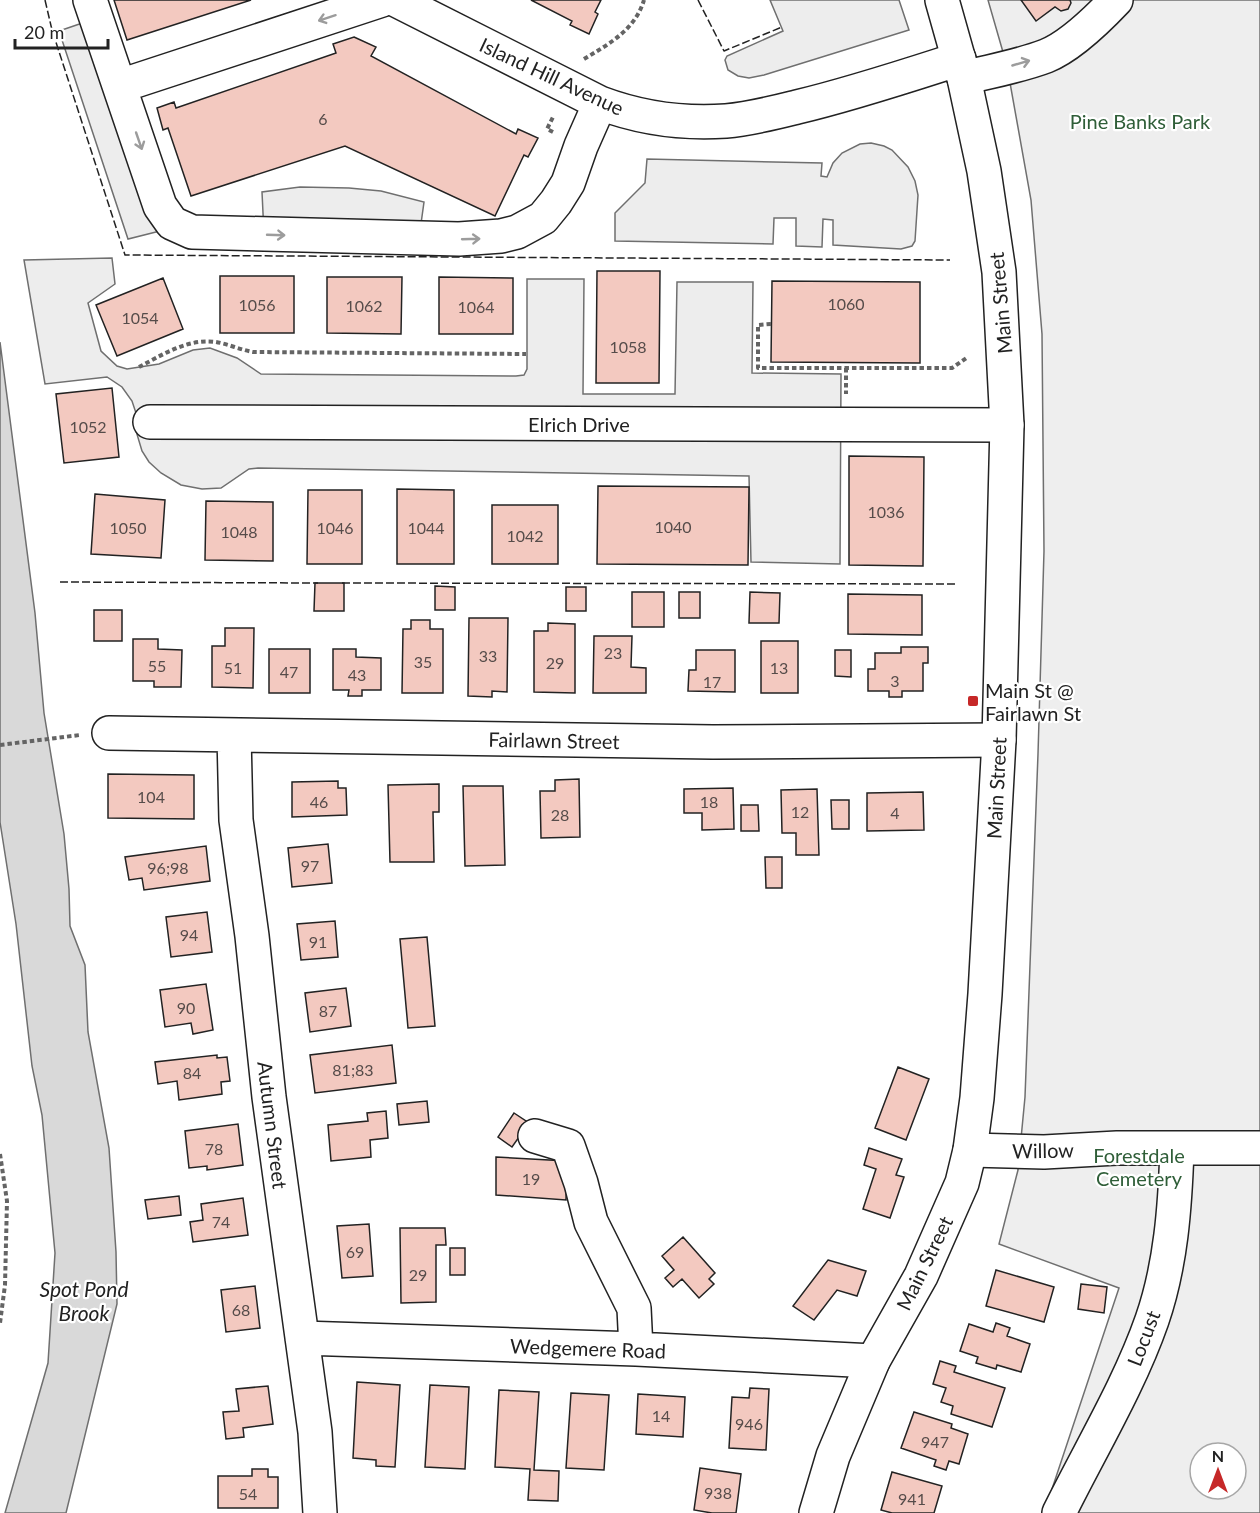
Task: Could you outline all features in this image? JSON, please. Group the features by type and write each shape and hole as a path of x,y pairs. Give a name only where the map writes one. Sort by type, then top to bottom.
{"street":[{"path":"90,0 160,206 172,224 192,232 459,239 501,236 517,232 543,218 556,202 568,183 581,146 600,104"},
{"path":"120,86 382,0"},
{"name":"Island Hill Avenue","path":"396,0 600,104 654,118 723,121 752,118 962,69 1048,55 1099,18 1116,0"},
{"name":"Main Street","path":"816,1513 833,1456 873,1361 921,1276 962,1183 970,1150 977,1098 999,740 1007,425 999,272 984,171 962,69 942,0"},
{"name":"Elrich Drive","path":"150,422 1007,425"},
{"name":"Fairlawn Street","path":"109,733 713,742 999,740"},
{"name":"Autumn Street","path":"234,735 236,820 252,936 269,1097 315,1432 320,1513"},
{"path":"535,1136 568,1146 591,1222 634,1308 636,1349"},
{"name":"Willow","path":"970,1150 1044,1152 1117,1148 1260,1148"},
{"name":"Locust","path":"1059,1513 1101,1433 1152,1320 1169,1252 1175,1210 1177,1149"},
{"name":"Wedgemere Road","path":"302,1338 636,1349 873,1361"}],"path":[{"path":"771,324 758,325 758,368 952,368 968,357"},
{"path":"139,367 181,346 198,342 216,342 253,352 526,354"},
{"path":"0,745 69,736"},
{"path":"0,1154 7,1202 5,1285 0,1323"}],"green space":[{"name":"Pine Banks Park","path":"988,0 1260,0 1260,1513 1044,1513 1119,1288 999,1244 1018,1170 1025,1097 1038,754 1044,551 1042,334 1031,200 1007,66"}],"shaded area":[{"path":"770,0 899,0 909,30 764,75 749,78 738,76 728,70 725,60 727,56 783,31"},
{"path":"97,18 168,229 128,239 59,31"},
{"path":"871,143 892,150 908,167 915,181 918,195 915,241 912,246 901,249 833,245 833,220 823,219 822,247 796,246 796,218 774,218 773,244 615,241 615,213 645,183 647,159 822,163 821,176 827,177 833,163 842,153 860,144"},
{"path":"300,187 381,191 424,202 419,238 264,234 262,192"},
{"path":"112,258 115,284 88,303 101,351 117,366 127,369 159,364 193,350 210,348 237,358 261,374 524,375 527,369 527,279 584,279 583,394 675,394 677,282 753,282 752,373 841,374 840,564 751,562 749,476 258,468 249,469 221,488 202,489 181,485 161,473 149,462 142,451 136,431 136,413 132,401 122,387 107,377 45,384 24,260"}],"water":[{"name":"Spot Pond Brook","path":"0,342 35,613 44,713 64,834 70,926 85,965 88,1032 109,1148 116,1252 117,1304 66,1513 5,1513 48,1363 55,1253 42,1115 32,1066 16,924 0,822"}],"building":[{"path":"114,0 251,0 127,40"},
{"path":"531,0 601,0 595,12 598,14 589,34 570,25 572,21"},
{"path":"1021,0 1070,0 1071,3 1068,9 1061,11 1055,7 1036,21"},
{"path":"354,37 376,47 371,56 516,134 518,129 538,138 528,157 524,155 495,216 345,146 191,196 168,128 163,130 157,108 174,102 176,108 336,53 333,44"},
{"path":"597,271 660,271 659,383 596,383"},
{"path":"220,276 294,276 294,333 220,333"},
{"path":"327,277 402,277 401,334 327,333"},
{"path":"439,277 513,278 513,334 439,334"},
{"path":"163,278 183,329 117,356 96,305"},
{"path":"772,281 920,282 920,363 771,362"},
{"path":"112,388 119,457 64,463 56,394"},
{"path":"849,456 924,457 923,566 849,565"},
{"path":"598,486 749,487 748,565 597,564"},
{"path":"397,489 454,490 454,564 397,564"},
{"path":"308,490 362,490 362,564 307,564"},
{"path":"95,494 165,500 161,558 91,554"},
{"path":"206,501 273,502 273,561 205,560"},
{"path":"492,505 558,505 558,564 492,564"},
{"path":"315,583 344,583 344,611 314,611"},
{"path":"435,586 455,587 455,610 435,610"},
{"path":"566,587 586,587 586,611 566,611"},
{"path":"632,592 664,592 664,627 632,627"},
{"path":"679,592 700,592 700,618 679,618"},
{"path":"750,592 780,593 779,623 749,623"},
{"path":"848,594 922,595 922,635 848,634"},
{"path":"94,610 122,610 122,641 94,641"},
{"path":"469,618 508,618 507,692 492,691 492,697 468,696"},
{"path":"411,620 430,620 430,629 443,629 443,693 402,693 403,629 411,629"},
{"path":"548,623 575,624 575,693 534,692 534,631 548,631"},
{"path":"225,628 254,628 253,688 212,687 212,646 225,646"},
{"path":"594,636 632,636 631,667 646,668 646,693 593,693"},
{"path":"133,639 158,639 158,649 182,650 181,687 154,687 154,681 133,681"},
{"path":"761,641 798,641 798,693 761,693"},
{"path":"901,647 928,647 928,663 923,663 923,691 902,691 902,697 889,697 889,691 868,691 868,669 875,669 875,653 901,653"},
{"path":"269,649 310,649 310,693 269,693"},
{"path":"333,649 356,649 356,657 381,658 381,690 362,690 362,696 348,696 349,690 333,690"},
{"path":"696,650 735,650 735,692 688,691 689,670 696,670"},
{"path":"835,650 851,650 851,677 835,676"},
{"path":"108,774 194,775 194,819 108,818"},
{"path":"579,779 580,837 541,838 540,791 555,791 555,780"},
{"path":"338,781 338,788 346,788 347,815 292,817 292,782"},
{"path":"439,784 439,812 433,812 434,862 390,862 388,785"},
{"path":"463,786 503,786 505,865 465,866"},
{"path":"733,788 734,829 702,830 702,813 684,813 684,789"},
{"path":"817,789 819,855 796,855 796,833 782,833 781,790"},
{"path":"923,792 924,830 867,831 867,793"},
{"path":"831,800 849,800 849,829 832,829"},
{"path":"741,805 758,805 759,831 741,831"},
{"path":"328,844 332,883 292,887 288,848"},
{"path":"206,846 210,881 144,890 142,878 129,880 125,857"},
{"path":"765,857 782,857 782,888 766,888"},
{"path":"207,912 212,952 171,957 166,917"},
{"path":"335,921 338,957 301,960 297,924"},
{"path":"427,937 435,1026 408,1028 400,939"},
{"path":"206,984 213,1030 193,1034 191,1023 165,1027 160,990"},
{"path":"346,988 351,1026 310,1032 305,993"},
{"path":"392,1045 396,1083 315,1093 310,1055"},
{"path":"217,1055 217,1058 227,1057 230,1081 221,1082 222,1094 179,1100 177,1081 158,1084 155,1062"},
{"path":"898,1067 929,1079 906,1140 875,1128"},
{"path":"427,1101 429,1122 399,1125 397,1104"},
{"path":"386,1111 388,1138 370,1140 371,1157 331,1161 328,1125 368,1121 367,1113"},
{"path":"514,1113 529,1123 512,1147 498,1137"},
{"path":"238,1124 243,1165 207,1170 207,1166 189,1168 185,1131"},
{"path":"869,1148 902,1159 896,1175 904,1177 890,1218 863,1209 876,1169 864,1165"},
{"path":"496,1157 567,1161 566,1200 496,1195"},
{"path":"179,1196 181,1215 148,1219 145,1200"},
{"path":"243,1198 248,1235 193,1242 190,1222 203,1220 201,1204"},
{"path":"369,1224 373,1276 342,1278 337,1226"},
{"path":"400,1228 445,1228 446,1245 436,1245 436,1302 401,1303"},
{"path":"683,1237 715,1273 709,1279 714,1284 699,1298 682,1279 673,1287 665,1278 674,1270 662,1256"},
{"path":"450,1248 465,1248 465,1275 450,1275"},
{"path":"828,1260 866,1271 857,1296 837,1290 814,1320 793,1306"},
{"path":"996,1270 1054,1287 1044,1322 986,1306"},
{"path":"1081,1284 1107,1287 1104,1313 1078,1309"},
{"path":"255,1286 260,1328 226,1332 221,1290"},
{"path":"996,1323 1010,1328 1007,1336 1030,1344 1021,1372 997,1365 996,1369 976,1363 978,1357 960,1351 969,1324 993,1332"},
{"path":"940,1361 956,1366 954,1372 1005,1388 992,1427 951,1414 953,1406 941,1402 946,1388 933,1384"},
{"path":"357,1382 400,1385 395,1467 376,1466 376,1460 353,1458"},
{"path":"430,1385 469,1387 465,1469 425,1467"},
{"path":"268,1386 273,1424 243,1428 244,1437 226,1439 223,1412 239,1411 236,1389"},
{"path":"750,1388 769,1389 766,1450 729,1448 732,1397 749,1398"},
{"path":"499,1390 539,1392 534,1470 559,1471 558,1501 528,1500 530,1469 495,1467"},
{"path":"571,1393 609,1395 604,1470 566,1468"},
{"path":"638,1394 685,1397 683,1437 636,1434"},
{"path":"914,1412 952,1424 951,1428 968,1434 959,1464 949,1461 946,1470 934,1466 936,1460 901,1448"},
{"path":"700,1468 741,1474 736,1513 694,1510"},
{"path":"252,1469 268,1469 268,1477 278,1477 278,1508 218,1508 218,1476 252,1476"},
{"path":"892,1472 942,1486 934,1513 892,1513 881,1510"}],"fence":[{"path":"45,0 52,30 125,255 950,260"},
{"path":"698,0 724,51 782,27"},
{"path":"60,582 318,583"},
{"path":"342,583 957,584"}],"place":[{"name":"Main St @ Fairlawn St","path":"973,701"}],"park label":[{"name":"Forestdale Cemetery","path":"1139,1166"}]}
